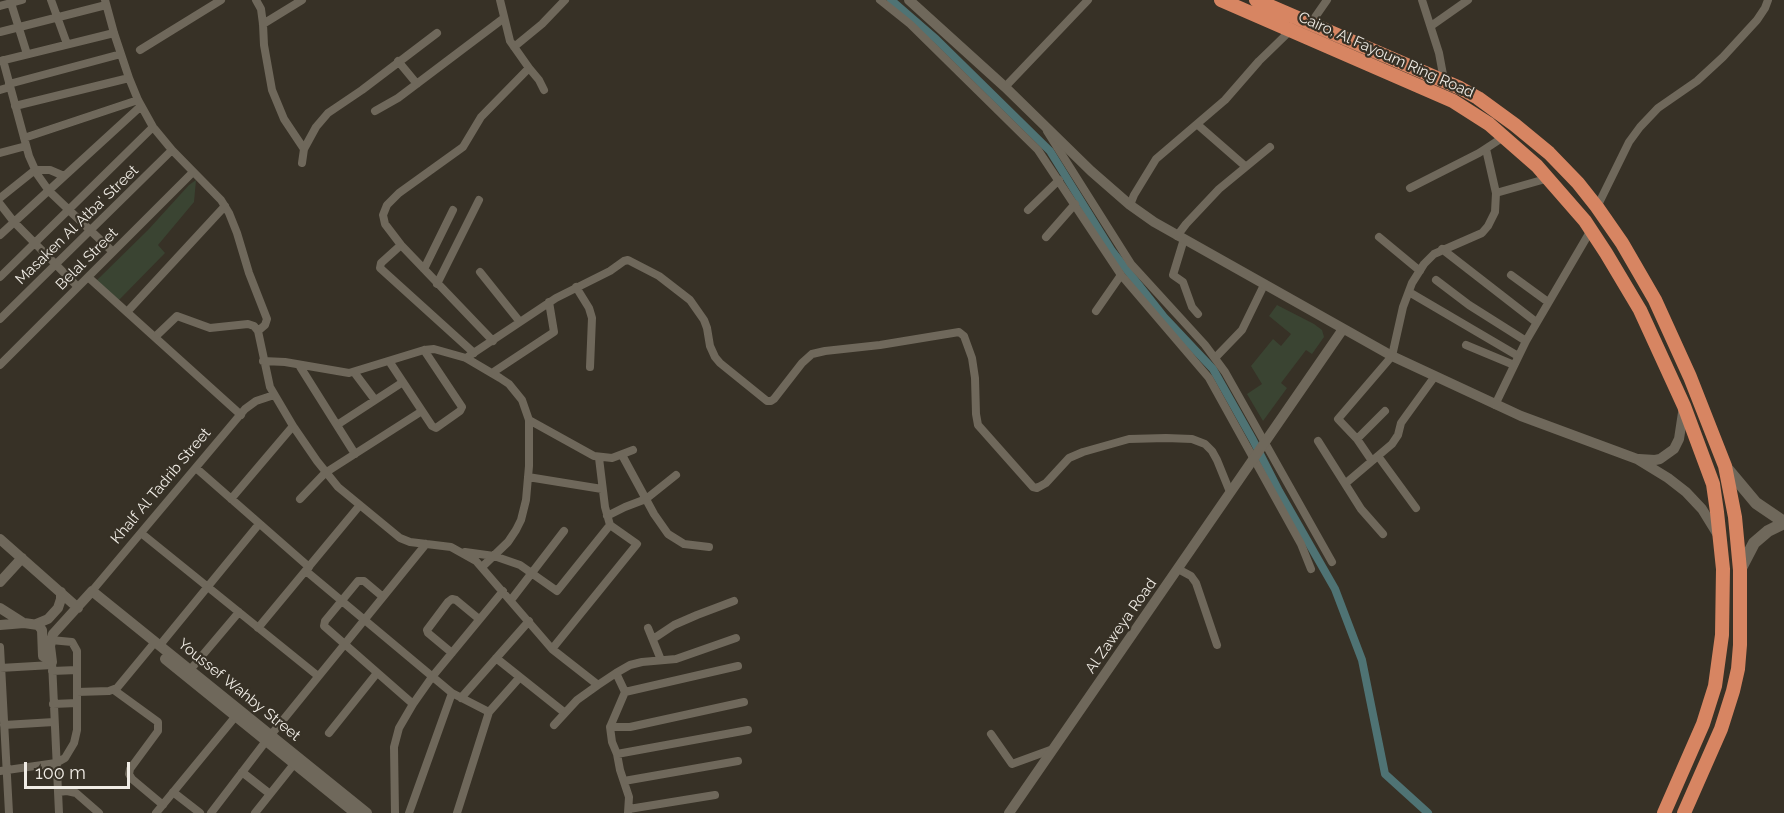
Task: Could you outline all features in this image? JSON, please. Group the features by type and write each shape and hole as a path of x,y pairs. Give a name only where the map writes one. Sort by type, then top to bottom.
{"highway":[{"name":"Cairo, Al Fayoum Ring Road","path":"1221,0 1291,30 1314,29 1357,59 1471,111 1505,136 1564,195 1592,230 1640,310 1684,406 1713,484 1723,570 1723,614 1718,673 1703,724 1664,813"},
{"name":"Cairo, Al Fayoum Ring Road","path":"1256,0 1314,29 1363,46 1444,80 1478,98 1522,130 1563,168 1597,207 1622,243 1655,300 1690,377 1725,466 1735,517 1740,570 1740,645 1733,691 1721,729 1684,813"},
{"path":"1357,59 1363,46"}],"main road":[{"path":"1725,466 1756,503 1784,522 1768,531 1754,543 1740,570"}],"street":[{"path":"22,0 4,3 18,27 27,54"},
{"path":"51,0 67,44"},
{"path":"140,50 221,0"},
{"path":"256,0 261,9 264,45 272,90 284,119 304,149"},
{"path":"263,24 302,0"},
{"path":"500,0 508,36 544,90"},
{"path":"514,47 542,24 565,0"},
{"path":"880,0 910,24 1029,140 1059,180 1121,275 1203,369 1255,456 1301,544 1311,569"},
{"path":"909,0 1005,87 1090,171 1154,222 1392,356 1495,405 1637,459 1686,492 1709,518 1720,539"},
{"path":"1005,87 1088,0"},
{"path":"1314,29 1327,0"},
{"path":"1422,0 1439,53 1444,80"},
{"path":"1431,26 1467,0"},
{"path":"1597,207 1629,142 1640,127 1658,108 1713,67 1757,20 1768,0"},
{"path":"0,32 106,2 129,78 153,127 225,206 237,233 249,273 267,319 265,325 258,331"},
{"path":"375,111 417,84 504,18"},
{"path":"1130,205 1156,159 1198,125 1237,88 1291,30"},
{"path":"113,252 49,191 35,170 2,61 114,33"},
{"path":"302,163 304,149 316,127 328,113 437,33"},
{"path":"0,90 121,54"},
{"path":"398,61 417,84"},
{"path":"493,341 401,245 383,219 383,215 387,205 399,193 463,147 481,117 529,68"},
{"path":"15,106 129,78"},
{"path":"0,153 25,142 140,103"},
{"path":"0,235 140,103"},
{"path":"1040,121 1131,264 1215,358 1238,392 1332,562"},
{"path":"1198,125 1245,166"},
{"path":"0,277 153,127"},
{"path":"1410,188 1486,149 1505,136"},
{"path":"1198,314 1192,307 1183,282 1173,275 1181,237 1202,205 1270,147"},
{"path":"1416,508 1375,458 1338,419 1392,356 1403,307 1420,271 1434,254 1442,249 1485,231 1495,212 1496,193 1486,149"},
{"name":"Masaken Al Atba' Street","path":"0,319 172,150"},
{"path":"0,198 35,170 50,170 64,176"},
{"name":"Belal Street","path":"0,365 193,172"},
{"path":"1496,193 1548,178"},
{"path":"1028,210 1059,180"},
{"path":"437,284 478,200"},
{"path":"0,204 14,222 78,287"},
{"path":"1046,237 1075,204"},
{"path":"127,312 225,206"},
{"path":"424,269 453,210"},
{"path":"1495,405 1536,322 1592,230"},
{"path":"1379,237 1420,271"},
{"path":"401,245 381,263 380,268 474,353"},
{"path":"1442,249 1536,322"},
{"path":"466,358 549,302 610,271 624,261 630,261 655,273 682,294 697,310 707,328 712,352 720,363 769,401 774,399 802,363 812,354 959,332 964,336 972,358 978,425 1033,487 1037,488 1046,483 1069,458 1083,452 1129,439 1166,438 1192,439 1205,444 1217,460 1230,492"},
{"path":"480,272 520,322"},
{"path":"1095,311 1121,275"},
{"path":"1510,275 1548,302"},
{"path":"88,277 241,415"},
{"path":"1436,280 1469,305 1526,341"},
{"path":"1215,358 1242,330 1264,285"},
{"path":"576,287 589,308 592,318 590,367"},
{"path":"1409,292 1518,356"},
{"path":"492,373 554,332 549,302"},
{"path":"155,337 173,318 179,316 206,327 248,324 254,326 258,331 268,382 274,395 293,426 338,487 400,538 410,542 444,545 468,555 482,567 552,649 598,685"},
{"name":"Al Zaweya Road","path":"1009,813 1343,329"},
{"path":"1466,345 1514,365"},
{"path":"264,361 354,372 424,350 434,349 466,358 504,380 522,400 529,420 526,500 521,520 508,542 482,567"},
{"path":"389,361 432,426 436,428 462,409 424,350"},
{"path":"299,365 356,454"},
{"path":"354,372 375,400"},
{"path":"1346,483 1396,438 1403,419 1435,376"},
{"path":"337,425 403,382"},
{"name":"Khalf Al Tadrib Street","path":"51,640 56,629 78,608 241,415 256,401 274,395"},
{"path":"1637,459 1660,459 1674,449 1679,439 1684,406"},
{"path":"300,498 326,473 422,411"},
{"path":"1357,439 1385,411"},
{"path":"529,420 599,458 622,455 633,450"},
{"path":"231,499 293,426"},
{"path":"1318,441 1361,508 1383,534"},
{"path":"622,455 660,524 673,538 691,546 709,547"},
{"path":"552,649 637,544 608,520 599,458"},
{"path":"196,468 341,601 432,677 452,693 489,712"},
{"path":"459,551 494,556 520,565 557,591 608,520 625,507 646,500 676,475"},
{"path":"528,477 602,489"},
{"path":"258,628 360,505"},
{"path":"114,690 259,524"},
{"path":"511,600 564,531"},
{"path":"141,533 318,676"},
{"path":"0,539 78,608"},
{"path":"211,813 268,738 426,544"},
{"path":"0,582 22,558"},
{"path":"1178,569 1191,576 1196,583 1218,645"},
{"path":"383,597 360,580 357,581 325,621 325,628 413,704"},
{"path":"395,813 394,747 395,737 404,718 432,677 503,591"},
{"path":"0,625 36,624 48,619 58,608 61,592"},
{"name":"Youssef Wahby Street","path":"90,594 190,670 268,738 294,764 355,813"},
{"path":"452,652 427,632 428,626 441,610 450,600 454,600 479,619"},
{"path":"653,639 675,625 734,601"},
{"path":"0,608 24,623"},
{"path":"190,670 239,612"},
{"path":"461,698 529,621"},
{"path":"36,624 42,630 44,656 52,666"},
{"path":"648,628 662,660"},
{"path":"554,725 577,700 630,665 676,659 736,638"},
{"path":"3,771 56,763 68,754 76,739 77,730 77,651 72,642 51,640 50,646 52,666 53,704 56,763 59,813"},
{"name":"Youssef Wahby Street","path":"155,645 235,717 268,738 367,813"},
{"path":"0,647 4,725 3,771 9,813"},
{"path":"496,658 565,713"},
{"path":"1,668 52,666 77,670"},
{"path":"625,692 738,666"},
{"path":"329,733 377,673"},
{"path":"616,673 625,692 610,727 612,742 629,797 628,811 715,795"},
{"path":"457,813 489,712 520,677"},
{"path":"77,692 114,690 158,722 158,731 130,769 129,774 163,805"},
{"path":"409,813 452,693"},
{"path":"610,727 630,727 744,702"},
{"path":"53,704 77,703"},
{"path":"156,813 235,717"},
{"path":"4,725 54,722"},
{"path":"617,754 748,730"},
{"path":"991,734 1012,764 1054,749"},
{"path":"624,781 738,762"},
{"path":"255,813 294,764"},
{"path":"242,772 270,794"},
{"path":"58,792 67,791 76,794 99,813"},
{"path":"173,792 200,813"}],"green space":[{"path":"196,180 194,202 158,245 165,253 118,301 96,281"},
{"path":"1277,305 1314,324 1322,330 1324,337 1312,354 1306,350 1281,383 1287,388 1263,421 1247,394 1262,384 1251,366 1273,339 1281,346 1291,334 1269,316"}],"waterway":[{"path":"891,0 936,39 1050,151 1112,251 1164,317 1213,369 1335,589 1362,660 1385,774 1428,813"}]}
